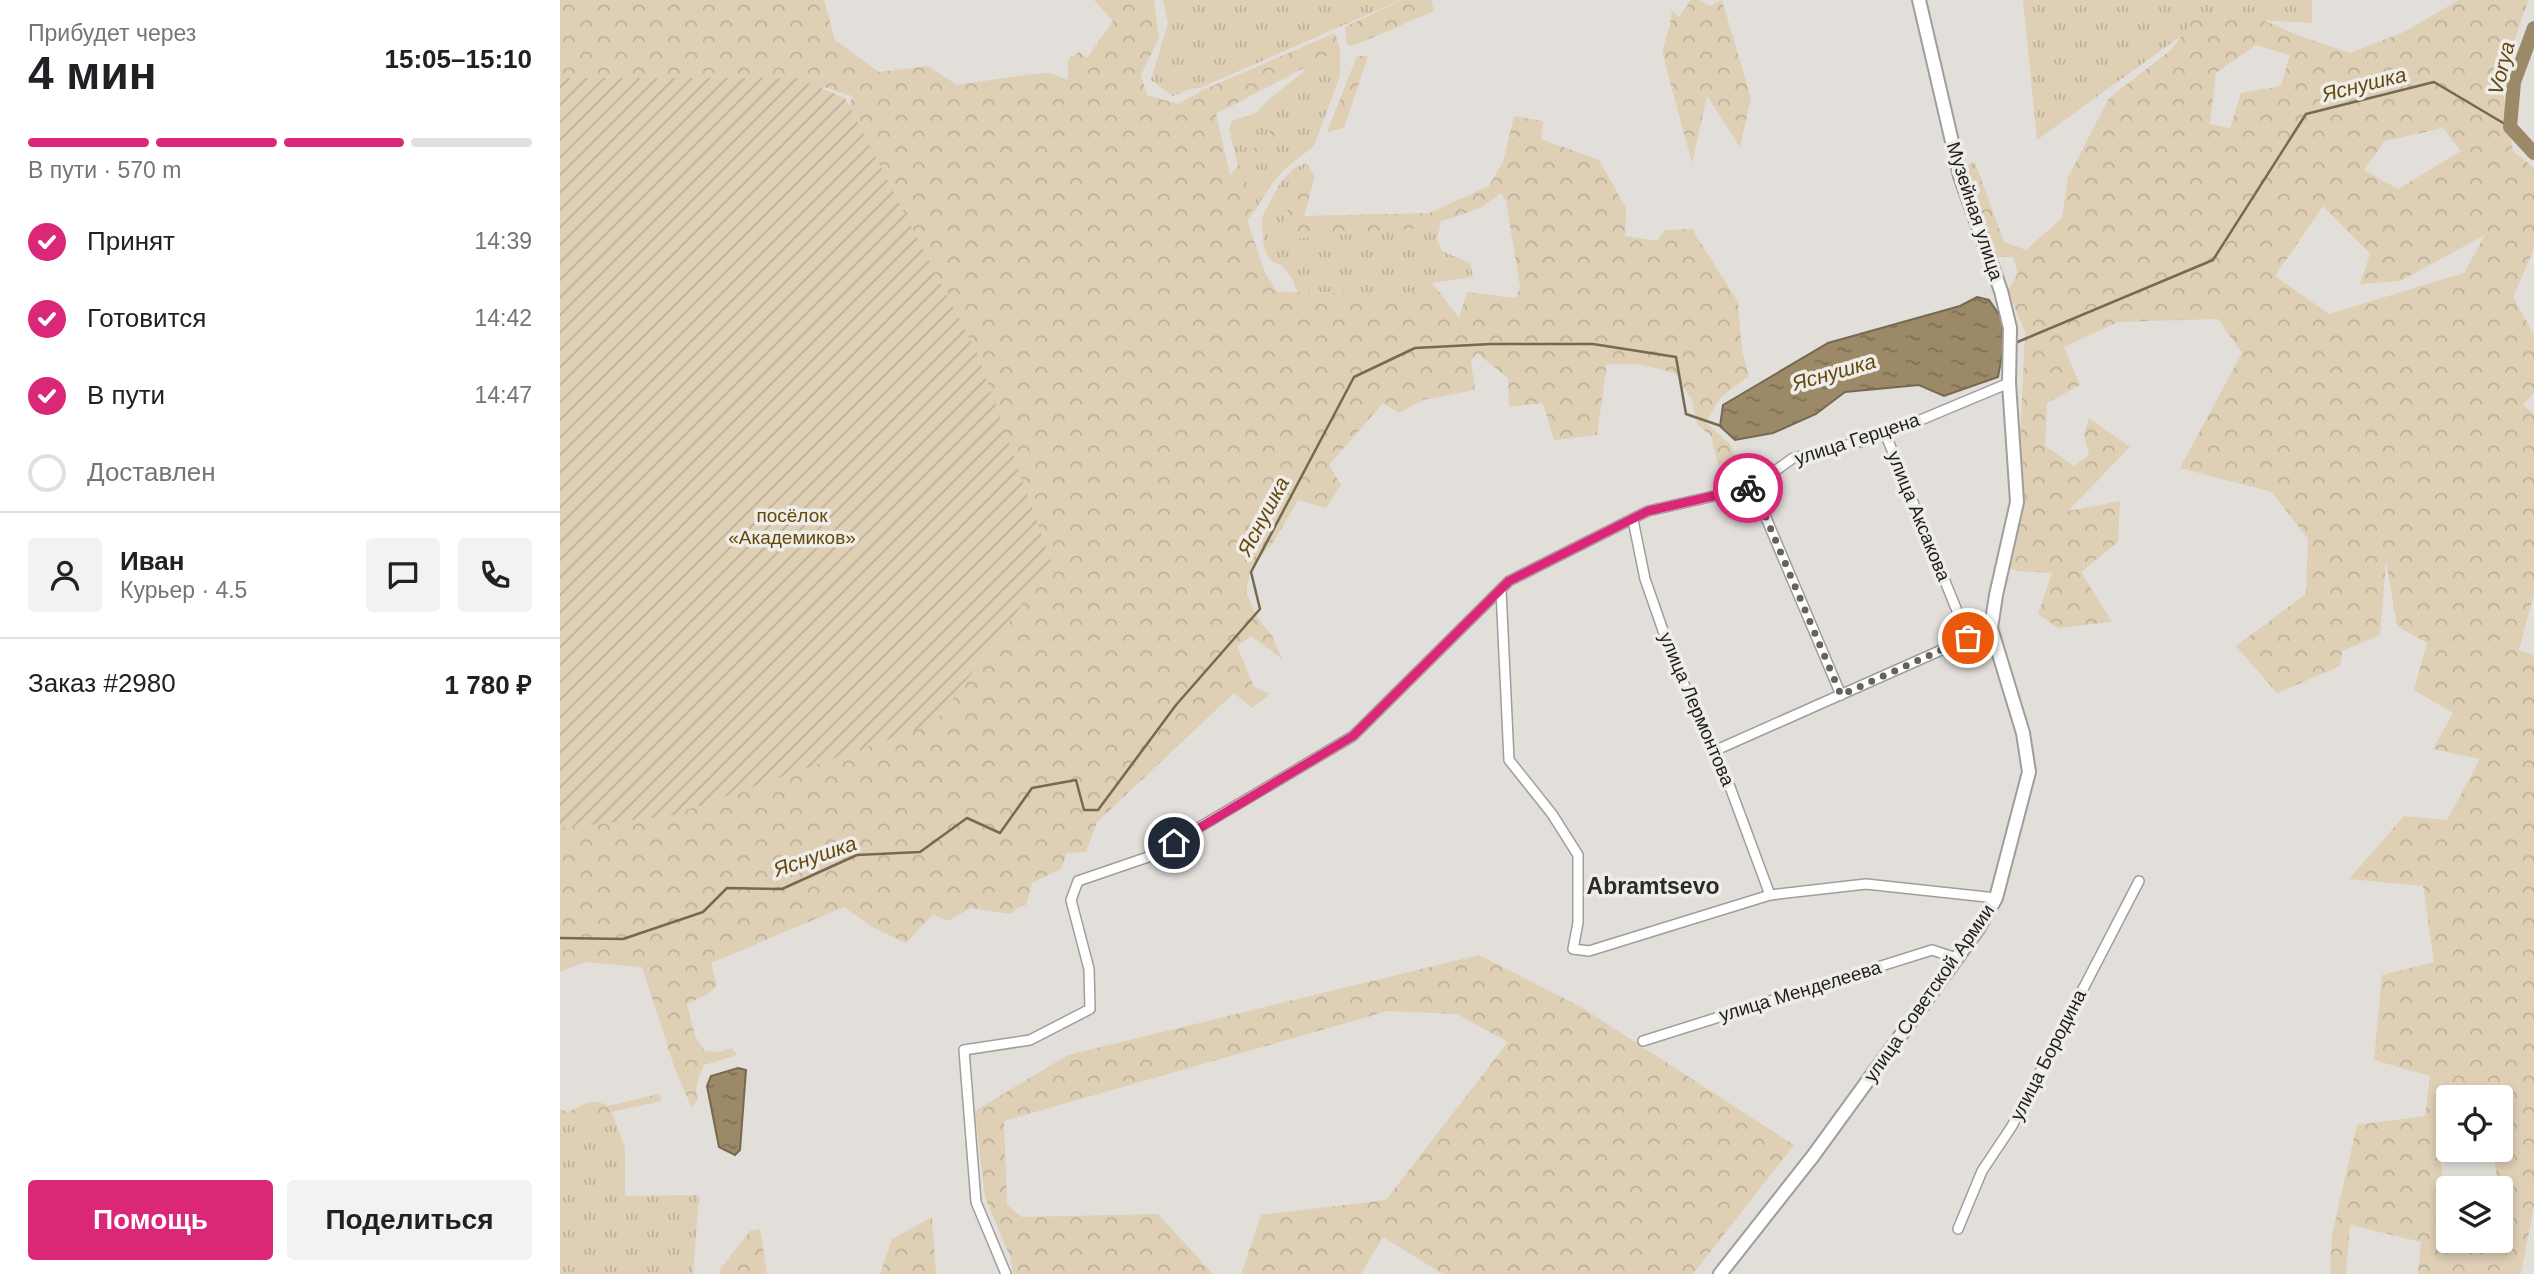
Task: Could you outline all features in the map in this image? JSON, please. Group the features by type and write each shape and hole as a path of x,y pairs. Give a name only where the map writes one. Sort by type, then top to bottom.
{"street":[{"name":"Музейная улица","path":"1919,0 1960,176 2001,291 2010,328 2009,383"},
{"name":"улица Герцена","path":"1006,1274 976,1202 964,1050 1030,1040 1090,1009 1089,969 1071,900 1078,881 1151,856 1353,736 1509,581 1648,511 1753,487 1793,458 1885,433 2009,383"},
{"name":"улица Советской Армии","path":"1720,1274 1813,1156 1978,929 1996,898 2029,772 2023,733 1991,628 2017,502 2009,383"},
{"name":"улица Аксакова","path":"1885,433 1968,638"},
{"path":"1753,487 1841,695"},
{"name":"улица Лермонтова","path":"1633,520 1645,579 1674,662 1714,751 1770,895"},
{"path":"1501,590 1509,760 1552,814 1578,855 1577,923 1573,949 1589,951 1770,895 1866,884 1996,898"},
{"path":"1714,751 1991,628"},
{"name":"улица Бородина","path":"1958,1229 1982,1171 2011,1126 2138,881"},
{"name":"улица Менделеева","path":"1643,1041 1932,950 1956,958"}],"green space":[{"path":"560,0 824,0 835,40 879,72 928,66 957,85 1050,73 1068,80 1068,59 1079,52 1087,58 1113,21 1094,0 1154,0 1159,38 1141,75 1147,95 1178,104 1203,90 1335,33 1340,49 1216,114 1230,175 1277,123 1282,132 1242,184 1253,213 1247,220 1266,275 1278,292 1412,294 1432,283 1459,318 1467,292 1516,298 1520,287 1506,201 1501,193 1480,208 1423,228 1290,239 1279,233 1306,163 1315,176 1304,216 1429,213 1489,186 1503,162 1514,116 1543,121 1541,139 1599,160 1626,208 1625,236 1657,241 1665,230 1692,229 1738,302 1742,350 1749,376 1722,396 1705,422 1730,444 1743,472 1722,480 1711,436 1697,424 1692,400 1675,373 1637,364 1607,364 1597,435 1554,440 1543,403 1509,407 1508,378 1477,353 1471,361 1475,390 1423,400 1399,413 1383,403 1329,465 1341,485 1326,508 1298,500 1274,541 1251,568 1246,592 1257,617 1272,636 1282,659 1251,636 1237,646 1254,687 1270,694 1252,708 1234,693 1097,822 1086,852 1067,853 1061,869 1032,883 1026,905 1011,914 971,908 947,921 933,914 906,943 872,927 844,907 711,963 717,985 708,994 687,1004 695,1036 705,1051 718,1052 732,1048 737,1055 704,1065 697,1086 698,1099 692,1108 675,1069 642,967 585,962 560,972 560,821 827,191 852,96 824,87 810,106 560,129"},
{"path":"1163,0 1401,0 1200,88 1173,96 1151,80 1168,23"},
{"path":"1402,0 1431,0 1434,11 1355,45 1347,45 1345,27"},
{"path":"1691,0 1700,0 1710,6 1722,0 1751,98 1740,147 1707,96 1692,163 1662,52 1672,10 1679,17"},
{"path":"2023,0 2312,0 2312,23 2207,17 2037,140"},
{"path":"2459,0 2528,0 2501,81 2513,151 2534,168 2534,249 2513,297 2534,335 2534,393 2523,405 2534,414 2534,594 2519,650 2534,655 2534,1206 2521,1274 2418,1274 2421,1242 2350,1225 2346,1274 2330,1274 2332,1235 2357,1125 2425,1116 2430,1076 2374,1060 2382,975 2434,962 2423,886 2349,879 2404,816 2447,820 2480,759 2433,749 2453,713 2414,690 2427,643 2397,626 2386,561 2380,635 2342,651 2340,666 2277,693 2236,646 2306,594 2308,539 2272,492 2180,468 2242,353 2218,319 2118,322 2064,347 2080,385 2047,403 2045,446 2074,466 2089,455 2084,434 2089,418 2130,447 2068,511 2120,501 2118,542 2081,572 2112,622 2058,628 2038,614 2052,573 2017,571 2007,567 2019,461 2025,332 2008,291 2018,273 2013,257 1993,257 1964,167 1975,162 2004,242 2026,250 2062,218 2068,177 2109,98 2171,50 2194,18 2245,12 2297,35 2350,53 2404,32","holes":["2256,45 2290,55 2281,86 2241,93 2230,128 2210,124 2216,73","2443,128 2461,151 2398,189 2364,170 2385,141","2323,206 2370,254 2360,284 2400,281 2485,235 2464,273 2329,314 2275,276","2436,1085 2513,1085 2513,1162 2495,1162 2497,1176 2513,1176 2513,1253 2436,1253 2436,1176 2443,1176 2440,1162 2436,1162"]},
{"path":"1340,49 1340,76 1314,146 1274,181 1253,213 1242,184 1277,123 1238,167 1229,129 1232,121 1256,113 1303,72 1304,68"},
{"path":"1357,56 1368,56 1344,128 1327,132"},
{"name":"посёлок «Академиков»","path":"560,78 796,78 845,98 977,353 1052,564 935,723 670,816 560,828"},
{"path":"1306,163 1279,233 1290,239 1423,228 1441,222 1437,239 1442,251 1470,263 1473,277 1432,283 1412,294 1297,292 1293,280 1282,265 1273,262 1267,255 1263,242 1262,217 1280,183 1293,169"},
{"path":"1479,955 1581,1007 1794,1145 1693,1274 1443,1274 1383,1237 1361,1274 1241,1274 1261,1215 1386,1200 1508,1042 1457,1014 1388,1011 1004,1121 1007,1205 1022,1217 1158,1214 1213,1274 1013,1274 1011,1259 985,1197 975,1111 1068,1055"},
{"path":"659,1094 662,1101 560,1123 560,1109 566,1112 590,1102 608,1106"},
{"path":"611,1111 625,1147 625,1196 699,1195 693,1274 560,1274 560,1123"},
{"path":"932,1217 936,1274 880,1274 892,1239"},
{"path":"760,1229 767,1274 720,1274 721,1268 750,1231"}],"water":[{"path":"1977,297 1989,300 2002,319 2003,350 1998,377 1944,396 1919,385 1845,392 1816,414 1773,433 1735,440 1720,426 1723,405 1828,343 1960,306"},
{"path":"738,1068 746,1070 740,1150 735,1155 719,1147 707,1086 711,1076"}],"waterway":[{"name":"Vorya","path":"2534,28 2514,82 2510,127 2534,153"},
{"name":"Яснушка","path":"2015,343 2213,260 2306,114 2434,82 2510,127"},
{"name":"Яснушка","path":"560,938 623,939 703,912 727,888 782,889 857,855 920,852 967,818 1000,833 1032,788 1076,780 1084,810 1098,810 1176,705 1260,609 1251,572 1354,377 1415,348 1491,344 1593,344 1676,357 1686,414 1721,426"}],"way so far":[{"path":"1748,488 1753,487 1841,695 1968,638"}],"district":[{"name":"Abramtsevo","path":"1653,886"}],"route":[{"path":"1174,843 1353,736 1509,581 1648,511 1748,488"}]}
